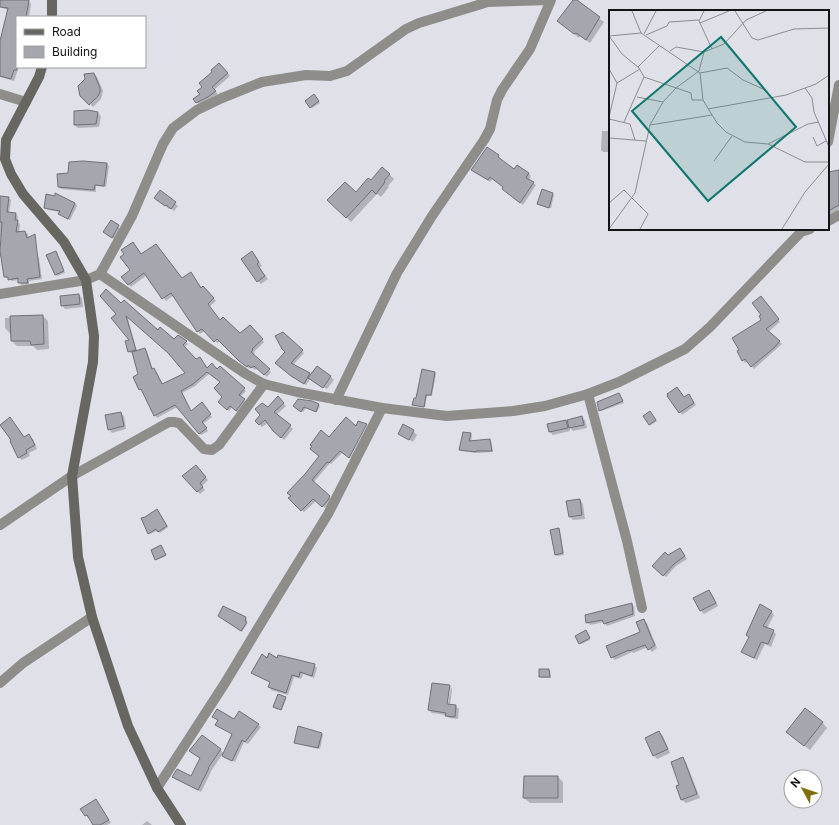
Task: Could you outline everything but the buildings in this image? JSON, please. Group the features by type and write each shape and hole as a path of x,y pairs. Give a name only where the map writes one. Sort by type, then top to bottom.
{"street":[{"path":"52,0 52,16"},
{"path":"0,294 86,280 100,274 132,216 162,144 173,128 197,110 262,82 306,75 337,75 347,71 406,29 420,23 488,2 550,0 530,49 502,90 497,100 490,129 432,216 397,273 336,400"},
{"path":"42,68 39,77 6,140 2,161 23,194 64,242 86,280 94,336 93,362 72,476 78,557 92,617 128,726 157,788 181,825"},
{"path":"829,137 839,85"},
{"path":"0,94 26,102"},
{"path":"829,220 839,215"},
{"path":"100,274 246,374 264,384 336,400 382,408 447,416 513,411 538,407 588,394 619,382 685,349 714,322 804,230"},
{"path":"0,525 72,476 169,422 179,423 204,449 212,450 219,445 264,384"},
{"path":"588,394 627,541 642,608"},
{"path":"157,788 226,683 328,514 382,408"},
{"path":"0,683 23,663 92,617"}]}
